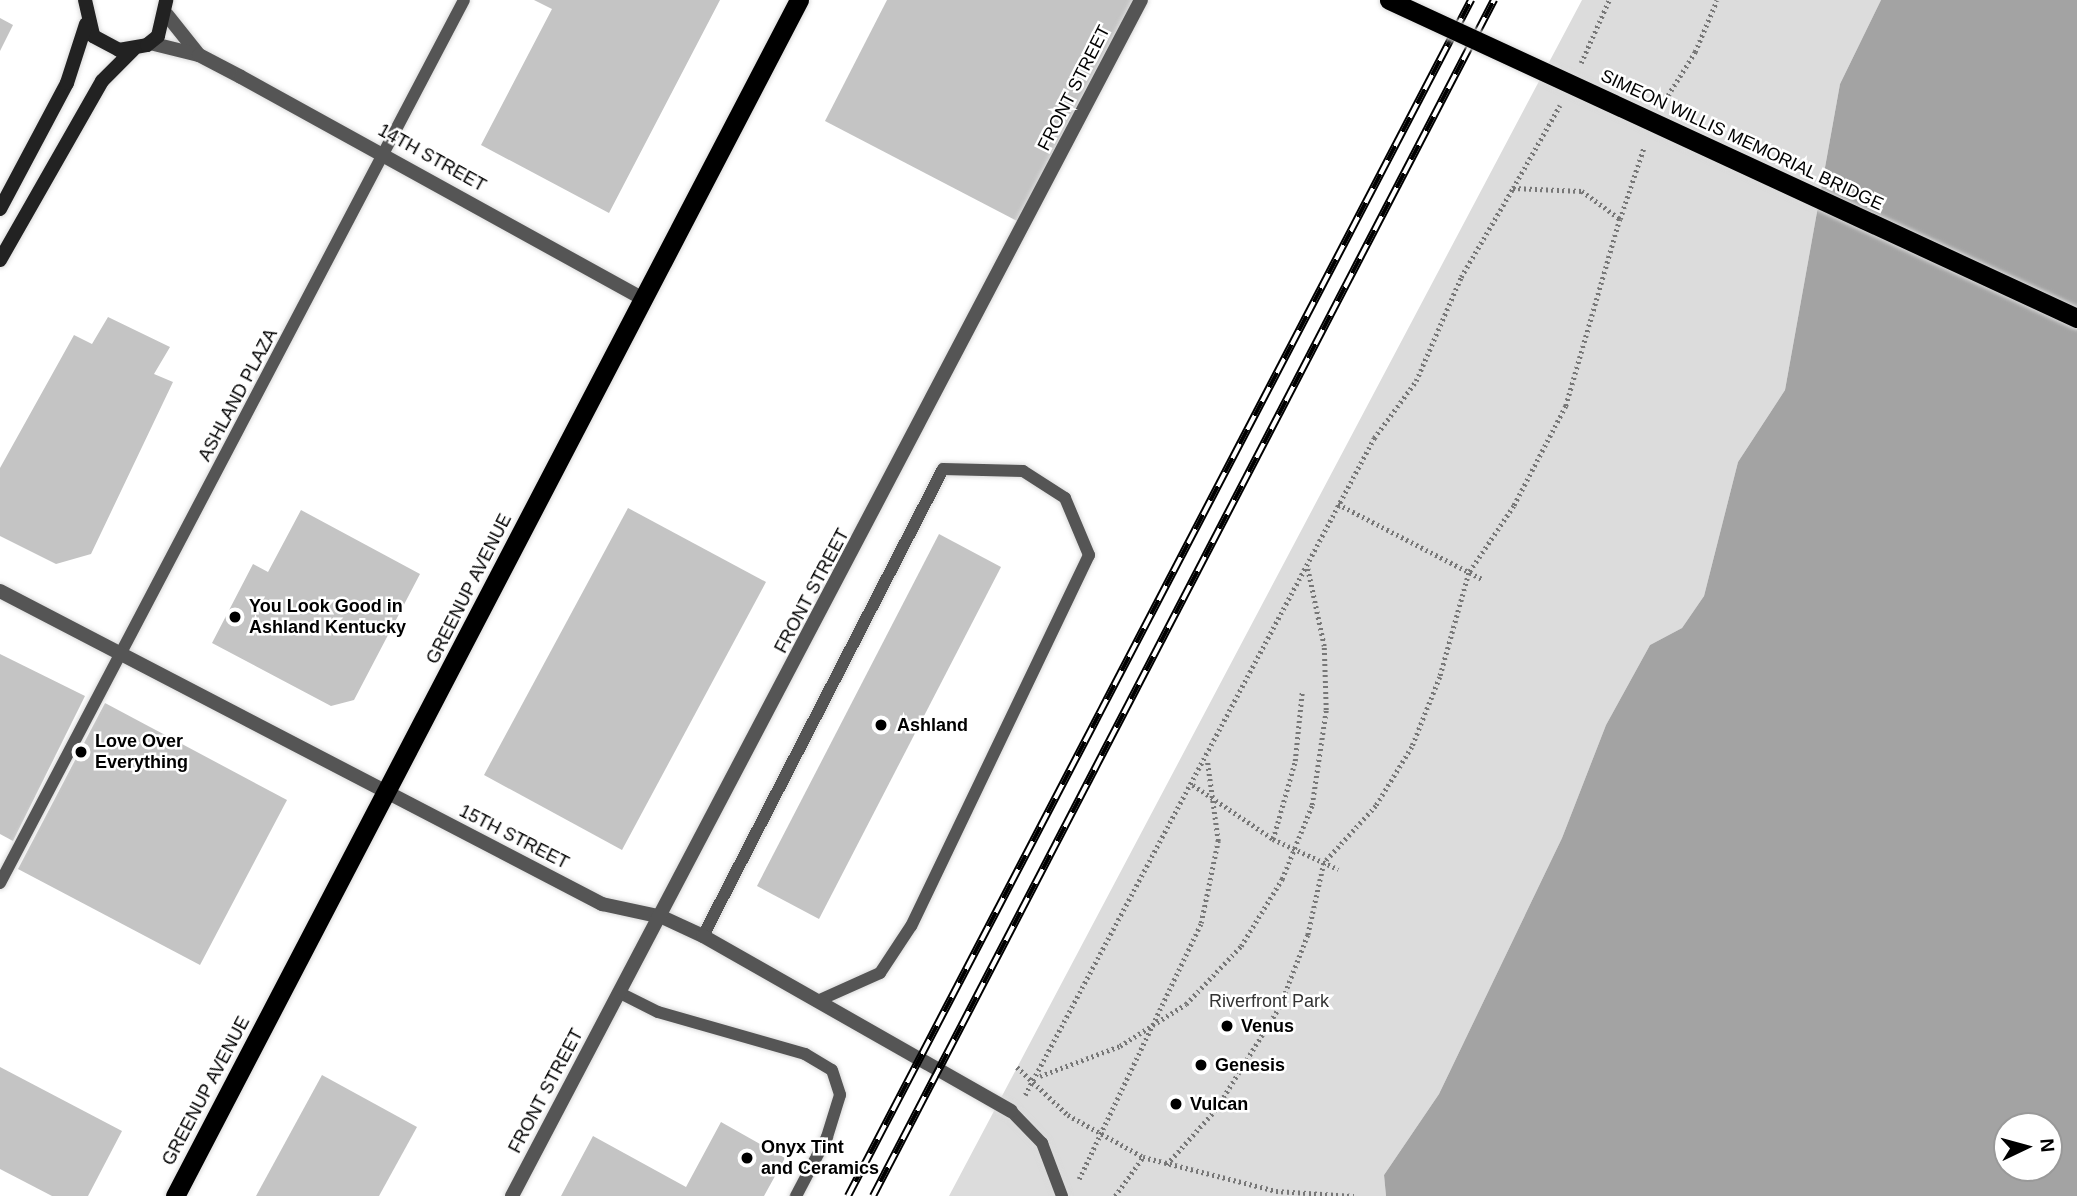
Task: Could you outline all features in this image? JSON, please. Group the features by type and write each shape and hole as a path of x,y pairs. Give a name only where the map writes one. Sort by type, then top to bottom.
{"highway":[{"name":"GREENUP AVENUE","path":"175,1196 799,0"},
{"name":"SIMEON WILLIS MEMORIAL BRIDGE","path":"1389,0 2077,318"}],"main road":[{"path":"0,208 68,83 86,24 85,0"},
{"path":"0,260 102,81 133,50 149,43 166,7"},
{"path":"86,24 104,46 133,50"}],"street":[{"name":"FRONT STREET","path":"512,1196 662,917 1141,0"},
{"name":"14TH STREET","path":"166,7 199,55"},
{"name":"14TH STREET","path":"149,43 199,55 387,154 643,299"},
{"name":"15TH STREET","path":"0,591 602,904 662,917 703,936 822,999 1011,1111"}],"lane":[{"name":"ASHLAND PLAZA","path":"0,883 387,154 464,0"},
{"path":"703,936 943,469 1023,471 1065,498 1089,555 911,926 880,973 822,999"},
{"path":"620,993 658,1012 805,1054 832,1070 840,1095 827,1137 796,1196"},
{"path":"1011,1111 1042,1143 1062,1196"}],"path":[{"path":"1011,1111 1040,1076 1338,504 1374,438 1416,381 1445,309 1513,188 1582,191 1620,219 1598,313 1552,438 1469,573 1440,677 1412,747 1376,806 1324,863 1308,935 1280,1007 1216,1110 1166,1166"},
{"path":"1338,504 1482,579"},
{"path":"1040,1076 1094,1059 1153,1026 1195,995 1241,946 1296,851 1320,775 1326,710 1325,646 1307,565"},
{"path":"1273,839 1295,761 1302,692"},
{"path":"1076,1187 1153,1026 1210,888 1218,841 1215,802 1207,759"},
{"path":"1193,785 1273,839 1338,869"},
{"path":"1017,1067 1033,1086 1100,1135 1166,1166 1276,1191 1354,1196"},
{"path":"1115,1196 1143,1157"}],"green space":[{"name":"Riverfront Park","path":"1582,0 1881,0 1840,84 1785,390 1738,462 1704,596 1682,628 1650,645 1606,725 1562,838 1439,1094 1384,1175 1386,1196 949,1196"}],"shaded area":[{"path":"1881,0 2077,0 2077,1196 1386,1196 1384,1175 1439,1094 1562,838 1606,725 1650,645 1682,628 1704,596 1738,462 1785,390 1840,84"}],"building":[{"path":"534,0 720,0 609,213 481,145 552,9"},
{"path":"887,0 1138,0 1023,224 825,121"},
{"path":"0,18 13,25 0,51"},
{"path":"108,317 170,347 154,374 173,382 91,554 56,564 0,536 0,468 74,335 92,344"},
{"path":"628,508 766,582 622,850 484,775"},
{"path":"301,510 420,574 354,700 331,706 212,643 253,564 268,572"},
{"path":"939,534 1001,567 819,919 757,886"},
{"path":"0,654 85,696 13,841 0,834"},
{"path":"105,703 287,800 200,965 18,869"},
{"path":"0,1067 122,1131 88,1196 52,1196 0,1169"},
{"path":"322,1075 417,1127 379,1196 256,1196"},
{"path":"721,1122 785,1158 764,1196 561,1196 593,1136 686,1187"}],"railway":[{"path":"848,1196 1471,0"},
{"path":"873,1196 1494,0"}],"place":[{"name":"You Look Good in Ashland Kentucky","path":"235,617"},
{"name":"Ashland","path":"881,725"},
{"name":"Love Over Everything","path":"81,752"},
{"name":"Venus","path":"1227,1026"},
{"name":"Genesis","path":"1201,1065"},
{"name":"Vulcan","path":"1176,1104"},
{"name":"Onyx Tint and Ceramics","path":"747,1158"}]}
